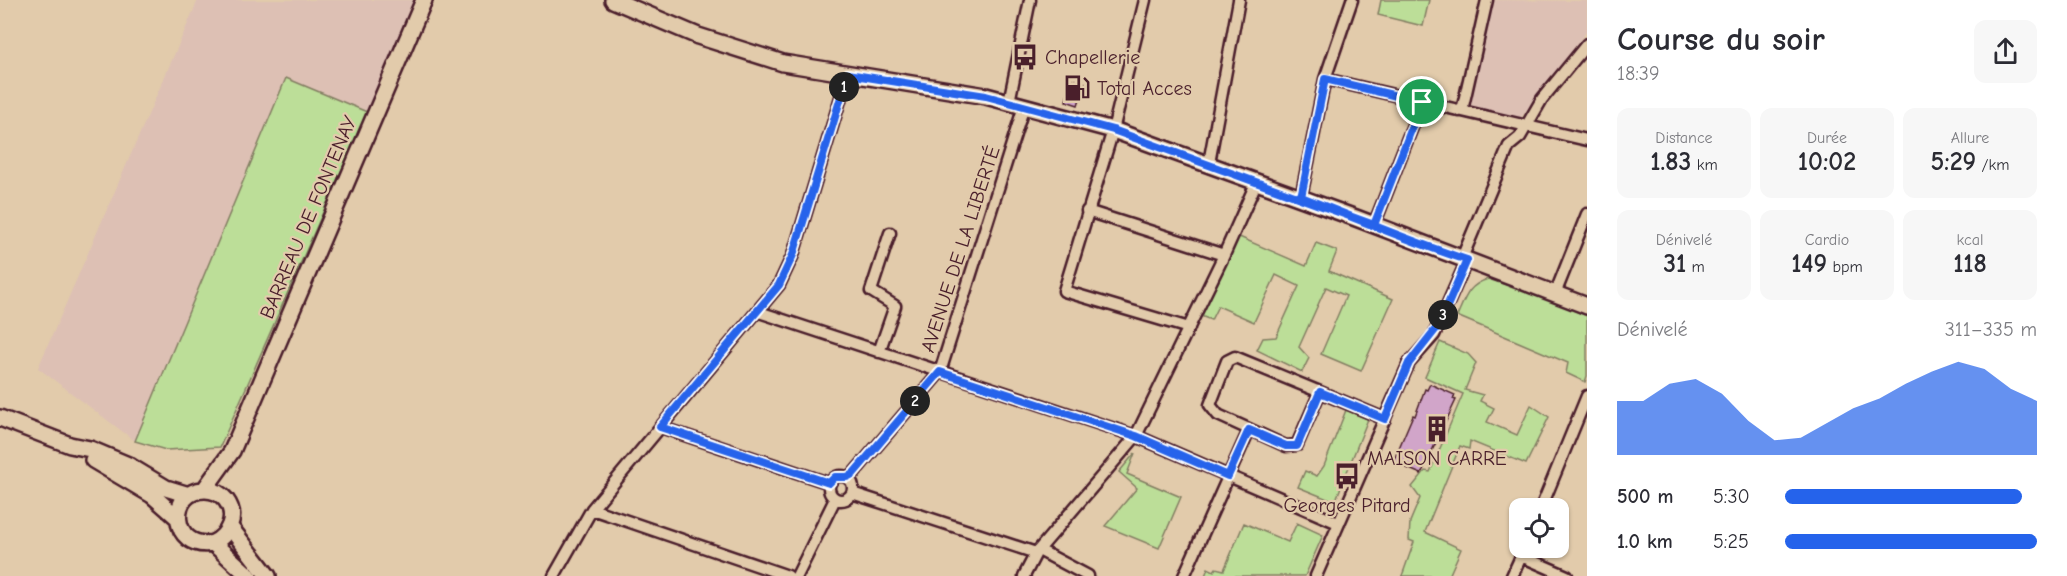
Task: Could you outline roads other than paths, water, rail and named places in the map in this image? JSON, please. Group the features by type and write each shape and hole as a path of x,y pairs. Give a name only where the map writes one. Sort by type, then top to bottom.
{"street":[{"name":"BARREAU DE FONTENAY","path":"223,498 232,451 424,0"},
{"path":"614,0 698,36 783,63 986,96 1113,130 1301,197 1587,306"},
{"name":"AVENUE DE LA LIBERTÉ","path":"847,477 853,474 940,372 1017,104 1030,0"},
{"path":"1145,0 1113,130 1064,291 1189,328"},
{"path":"1209,163 1239,0"},
{"path":"1459,111 1463,106 1487,0"},
{"path":"1301,197 1325,79 1348,1"},
{"path":"1316,576 1409,363 1439,325 1509,146 1520,136 1542,99 1587,44"},
{"path":"554,576 592,509 759,312 779,285 793,255 848,74"},
{"path":"1325,79 1587,141"},
{"path":"1374,225 1422,102"},
{"path":"1024,576 1038,552 1136,436 1224,255 1257,181"},
{"path":"1088,211 1224,255"},
{"path":"1556,294 1587,214"},
{"path":"879,352 895,306 871,291 890,233"},
{"path":"759,312 1136,436 1338,523"},
{"path":"1320,392 1297,446 1286,446 1249,430 1218,415 1210,405 1227,361 1235,357 1320,392 1385,419"},
{"path":"1545,498 1587,396"},
{"path":"0,418 70,446 152,495 178,518"},
{"path":"660,427 829,483"},
{"path":"1184,576 1249,430"},
{"path":"70,446 90,448 128,465 165,488 189,495"},
{"name":"BARREAU DE FONTENAY","path":"204,490 232,451"},
{"path":"839,476 847,477 852,482 852,493 843,501 835,499 830,494 829,483 839,476"},
{"path":"204,490 215,492 223,498 231,511 230,527 223,537 213,543 199,544 186,537 178,518 180,505 189,495 204,490"},
{"path":"852,493 1038,552 1088,576"},
{"path":"797,576 835,499"},
{"path":"592,509 788,576"},
{"path":"230,527 268,576"},
{"path":"213,543 249,576"},
{"path":"1512,576 1520,558"},
{"path":"1534,558 1567,576"}],"place":[{"name":"Chapellerie","path":"1025,57"},
{"name":"Total Acces","path":"1077,88"},
{"name":"MAISON CARRE","path":"1437,429"},
{"name":"Georges Pitard","path":"1347,476"}]}
